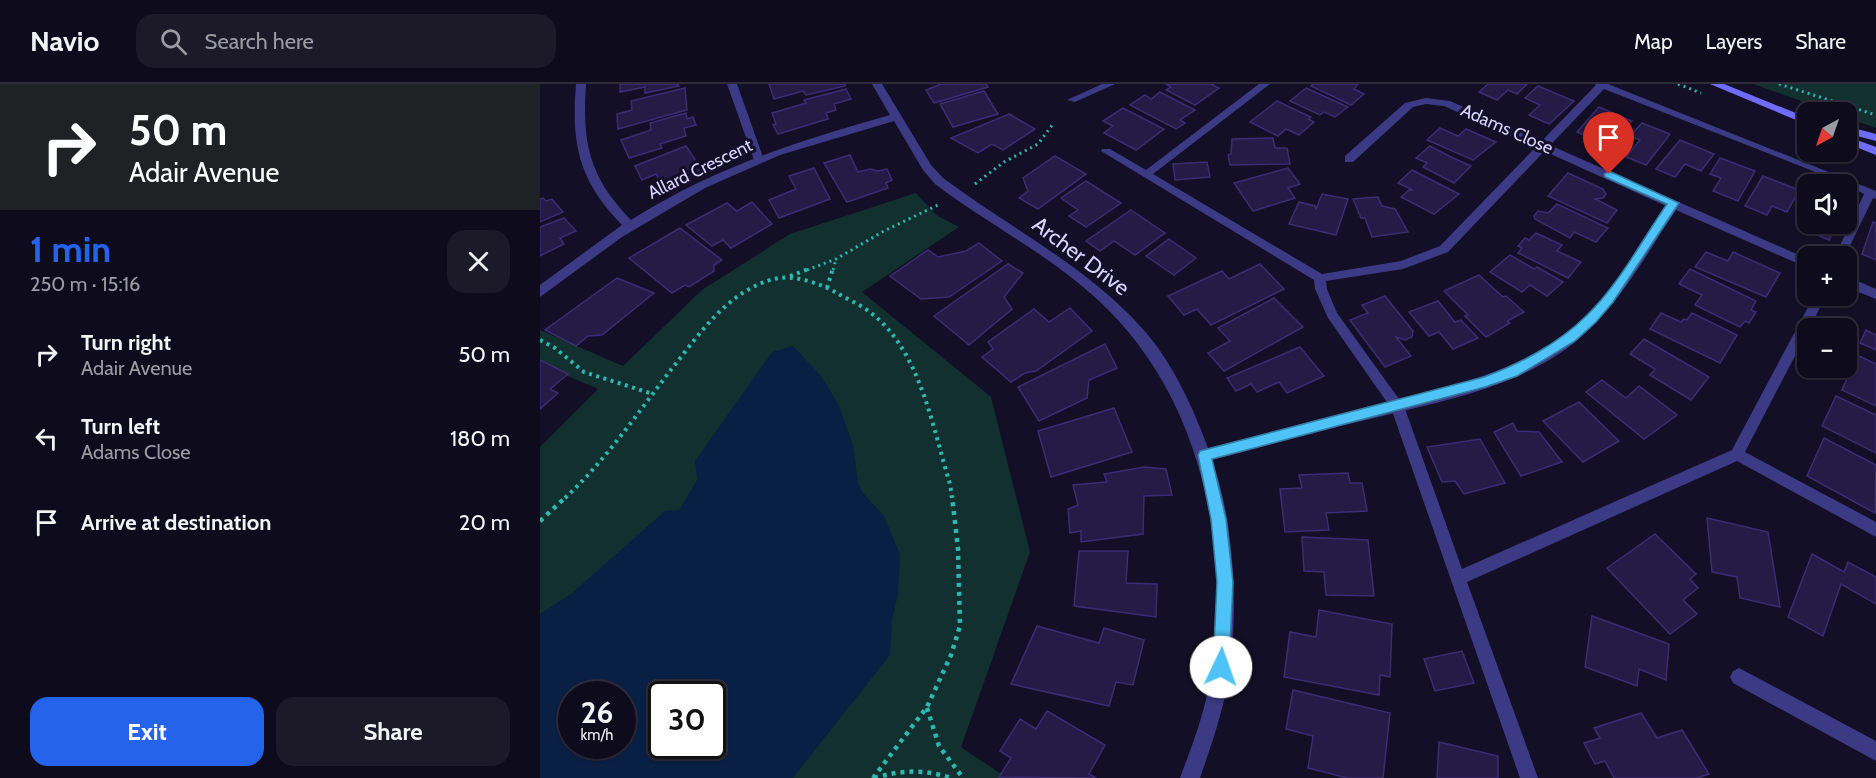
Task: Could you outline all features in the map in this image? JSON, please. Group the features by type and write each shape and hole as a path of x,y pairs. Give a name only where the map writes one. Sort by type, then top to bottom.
{"main road":[{"path":"1715,84 1797,117"},
{"path":"1749,97 1797,112"},
{"path":"1857,132 1876,138"},
{"path":"1857,143 1876,151"}],"street":[{"path":"581,84 580,135 586,170 617,214 629,225"},
{"name":"Archer Drive","path":"877,84 895,117 939,181 1102,296 1128,321 1168,371 1185,405 1204,455 1219,519 1225,582 1222,656 1203,743 1190,778"},
{"name":"Adams Close","path":"1349,159 1401,109 1416,102 1426,101 1457,107 1797,259"},
{"name":"Allard Crescent","path":"540,292 629,225 688,192 759,160 895,117"},
{"path":"1204,455 1457,391 1512,372 1571,338 1592,319 1674,203"},
{"path":"1857,286 1876,294"},
{"path":"1739,677 1876,751"}],"lane":[{"path":"732,84 759,160"},
{"path":"1072,100 1110,84"},
{"path":"1147,174 1265,84"},
{"path":"1106,151 1320,278 1403,265 1444,249 1545,146 1601,84 1856,185 1873,194 1845,246"},
{"path":"1320,278 1321,289 1332,315 1396,406 1529,778"},
{"path":"1459,578 1737,454 1815,306"},
{"path":"1737,454 1876,530"}],"path":[{"path":"1779,84 1876,115"},
{"path":"968,178 976,183 1004,162 1038,144 1053,124"},
{"path":"540,521 592,470 712,317 725,305 751,288 773,279 789,277 836,259 884,231 934,207"},
{"path":"827,288 836,259"},
{"path":"789,277 827,288 868,311 897,340 918,380 950,484 958,549 960,626 951,655 927,707 873,778 898,770 922,771 951,778"},
{"path":"540,340 555,348 584,372 652,393"},
{"path":"927,707 932,733 943,756 963,778"}],"green space":[{"path":"1753,84 1876,84 1876,128 1857,121 1857,102 1804,102"},
{"path":"916,193 936,215 959,227 862,292 991,397 1030,552 961,747 1007,778 540,778 540,447 598,389 540,364 540,330 623,366 702,290 790,234"}],"water":[{"path":"793,346 822,377 839,406 853,445 858,483 862,492 884,516 900,554 898,594 892,621 890,655 793,778 540,778 540,614 571,594 665,511 679,510 697,480 695,461 772,352"}],"building":[{"path":"620,84 678,84 679,86 645,93 645,87 620,92"},
{"path":"769,84 845,84 845,86 806,95 803,91 774,99"},
{"path":"941,84 986,84 988,87 934,103 926,90"},
{"path":"1166,84 1211,84 1219,88 1195,105 1166,90 1171,87"},
{"path":"1313,84 1358,84 1354,89 1364,94 1351,105 1311,86"},
{"path":"1488,84 1527,84 1517,94 1508,90 1497,100 1479,92"},
{"path":"1538,86 1574,101 1549,124 1529,115 1540,105 1525,98"},
{"path":"685,88 687,110 618,129 617,114 632,110 631,101"},
{"path":"1306,88 1348,107 1335,117 1324,112 1320,115 1290,101"},
{"path":"846,89 851,99 834,104 836,110 826,113 828,119 778,134 773,125 776,124 772,113 806,103 804,100"},
{"path":"984,91 998,114 953,127 940,104"},
{"path":"1160,92 1195,110 1180,120 1185,123 1176,129 1130,105 1145,95 1151,99"},
{"path":"1277,101 1311,117 1308,119 1314,122 1299,135 1286,129 1278,136 1250,122"},
{"path":"1599,107 1632,121 1618,137 1608,133 1600,142 1577,132"},
{"path":"1123,108 1164,129 1136,150 1104,133 1113,126 1103,121"},
{"path":"686,113 687,119 693,117 696,125 684,128 686,136 660,144 662,148 629,158 621,140 651,130 650,123"},
{"path":"1009,114 1035,129 1003,150 992,144 978,153 951,138"},
{"path":"1642,123 1670,134 1646,165 1626,157 1640,140 1630,136"},
{"path":"1440,128 1458,136 1466,129 1496,142 1473,160 1427,140"},
{"path":"1273,138 1275,148 1287,148 1290,164 1230,165 1228,155 1231,154 1232,139"},
{"path":"1680,140 1714,154 1701,171 1685,164 1675,177 1656,169"},
{"path":"686,146 702,170 664,186 656,174 642,180 635,166"},
{"path":"1430,146 1471,166 1454,183 1423,167 1427,163 1416,158"},
{"path":"850,155 858,172 887,169 892,180 886,183 888,188 847,202 824,163"},
{"path":"1055,156 1086,174 1038,209 1019,198 1028,191 1023,178"},
{"path":"1720,158 1755,171 1738,201 1713,191 1721,178 1710,174"},
{"path":"1207,162 1210,177 1175,180 1173,164"},
{"path":"814,168 830,199 779,218 769,200 796,189 789,176"},
{"path":"1288,168 1300,184 1288,188 1295,198 1253,211 1234,183"},
{"path":"1412,170 1459,194 1434,214 1401,197 1409,190 1413,190 1398,183"},
{"path":"1568,173 1603,189 1606,194 1603,198 1595,199 1617,210 1607,223 1548,196"},
{"path":"1763,176 1797,189 1787,212 1772,206 1767,215 1745,206"},
{"path":"1086,181 1121,203 1086,227 1069,216 1078,210 1061,198"},
{"path":"1322,194 1348,199 1336,235 1289,224 1299,202 1315,206 1316,209"},
{"path":"1378,197 1382,206 1395,209 1408,232 1372,237 1365,218 1361,218 1353,199"},
{"path":"543,198 546,201 552,199 563,212 540,222 540,199"},
{"path":"752,202 772,224 731,248 723,240 712,246 686,225 727,203 737,211"},
{"path":"1557,204 1608,228 1596,242 1574,232 1570,238 1535,219 1534,216 1538,211 1548,213"},
{"path":"1131,210 1165,233 1135,255 1114,241 1100,251 1086,241"},
{"path":"564,218 576,231 560,238 564,244 540,256 540,227"},
{"path":"1873,222 1876,223 1876,260 1862,254"},
{"path":"680,228 722,260 714,265 714,271 689,287 685,285 672,293 629,258"},
{"path":"1536,233 1562,245 1557,251 1581,262 1568,278 1518,253 1522,248 1518,246 1525,238 1529,240"},
{"path":"1815,234 1832,234 1829,240"},
{"path":"1169,239 1196,258 1174,275 1146,256"},
{"path":"979,243 1002,261 949,297 921,299 890,276 928,250 938,257 966,251"},
{"path":"1706,252 1728,261 1733,252 1780,273 1766,297 1695,267"},
{"path":"1510,255 1563,282 1547,296 1530,285 1522,292 1490,272"},
{"path":"1008,264 1023,273 1004,297 1012,309 969,345 934,316"},
{"path":"1260,264 1284,289 1211,325 1197,309 1184,315 1168,296 1222,271 1229,279"},
{"path":"1690,269 1756,301 1751,310 1756,312 1749,323 1745,321 1740,327 1695,305 1702,295 1679,284"},
{"path":"1479,275 1524,312 1507,321 1510,323 1486,337 1444,291"},
{"path":"617,278 654,293 602,335 588,336 576,346 545,330"},
{"path":"1385,296 1413,331 1412,337 1405,340 1396,337 1411,356 1385,367 1350,320 1368,313 1362,305"},
{"path":"1274,298 1303,327 1224,371 1208,353 1230,341 1218,328"},
{"path":"1438,301 1455,322 1461,320 1478,338 1453,349 1439,332 1429,336 1409,312"},
{"path":"1070,308 1092,331 1036,371 1025,373 1011,382 982,357 993,349 988,342 1034,309 1049,322"},
{"path":"1661,313 1681,322 1684,319 1687,320 1692,313 1737,335 1720,363 1650,329"},
{"path":"1866,330 1876,335 1876,350 1860,343"},
{"path":"1644,339 1709,377 1691,400 1650,375 1655,369 1630,354"},
{"path":"1105,344 1117,368 1089,380 1087,398 1039,421 1018,387"},
{"path":"1300,347 1324,376 1287,393 1279,382 1257,392 1251,384 1236,391 1227,378"},
{"path":"1857,355 1876,364 1876,406 1842,390 1847,378 1857,378"},
{"path":"540,360 568,374 550,389 558,393 540,409"},
{"path":"1602,380 1626,398 1639,386 1677,415 1644,439 1586,392"},
{"path":"1836,396 1876,415 1876,453 1822,426"},
{"path":"1579,402 1619,441 1583,462 1543,421"},
{"path":"1114,408 1132,452 1051,477 1038,431"},
{"path":"1513,423 1517,431 1539,432 1562,462 1521,476 1494,432"},
{"path":"1824,438 1876,465 1875,513 1807,476"},
{"path":"1480,439 1505,483 1464,494 1455,481 1442,482 1427,447"},
{"path":"1144,467 1166,469 1172,495 1144,496 1143,534 1081,542 1081,531 1070,533 1068,509 1078,505 1073,485 1107,482 1104,474"},
{"path":"1348,473 1350,483 1362,483 1367,511 1326,513 1329,530 1285,532 1280,489 1302,488 1299,475"},
{"path":"1707,518 1768,532 1780,607 1740,598 1737,577 1712,572"},
{"path":"1655,534 1696,574 1690,579 1698,588 1683,600 1697,614 1670,634 1607,568"},
{"path":"1302,537 1368,540 1374,596 1326,595 1324,572 1304,571"},
{"path":"1079,551 1128,551 1126,583 1157,584 1156,617 1074,606"},
{"path":"1812,554 1844,572 1848,562 1876,577 1876,604 1841,584 1823,636 1788,617"},
{"path":"1319,610 1392,624 1390,677 1380,675 1379,695 1284,677 1290,632 1316,637"},
{"path":"1592,616 1669,644 1666,680 1639,669 1637,686 1585,667"},
{"path":"1037,626 1099,643 1104,628 1144,640 1133,685 1116,682 1109,706 1011,684"},
{"path":"1462,651 1474,683 1435,691 1424,659"},
{"path":"1293,690 1390,713 1383,778 1347,778 1308,768 1313,736 1286,729"},
{"path":"1047,711 1105,745 1089,774 1096,778 999,777 1011,758 1000,751 1020,719 1036,729"},
{"path":"1641,713 1657,738 1682,730 1709,774 1697,778 1614,778 1605,761 1595,764 1584,743 1600,738 1594,728"},
{"path":"1439,742 1498,756 1498,778 1437,778"}],"route":[{"path":"1221,667 1225,582 1219,519 1204,455 1457,391 1512,372 1547,354 1571,338 1592,319 1609,298 1674,203 1609,174"}]}
